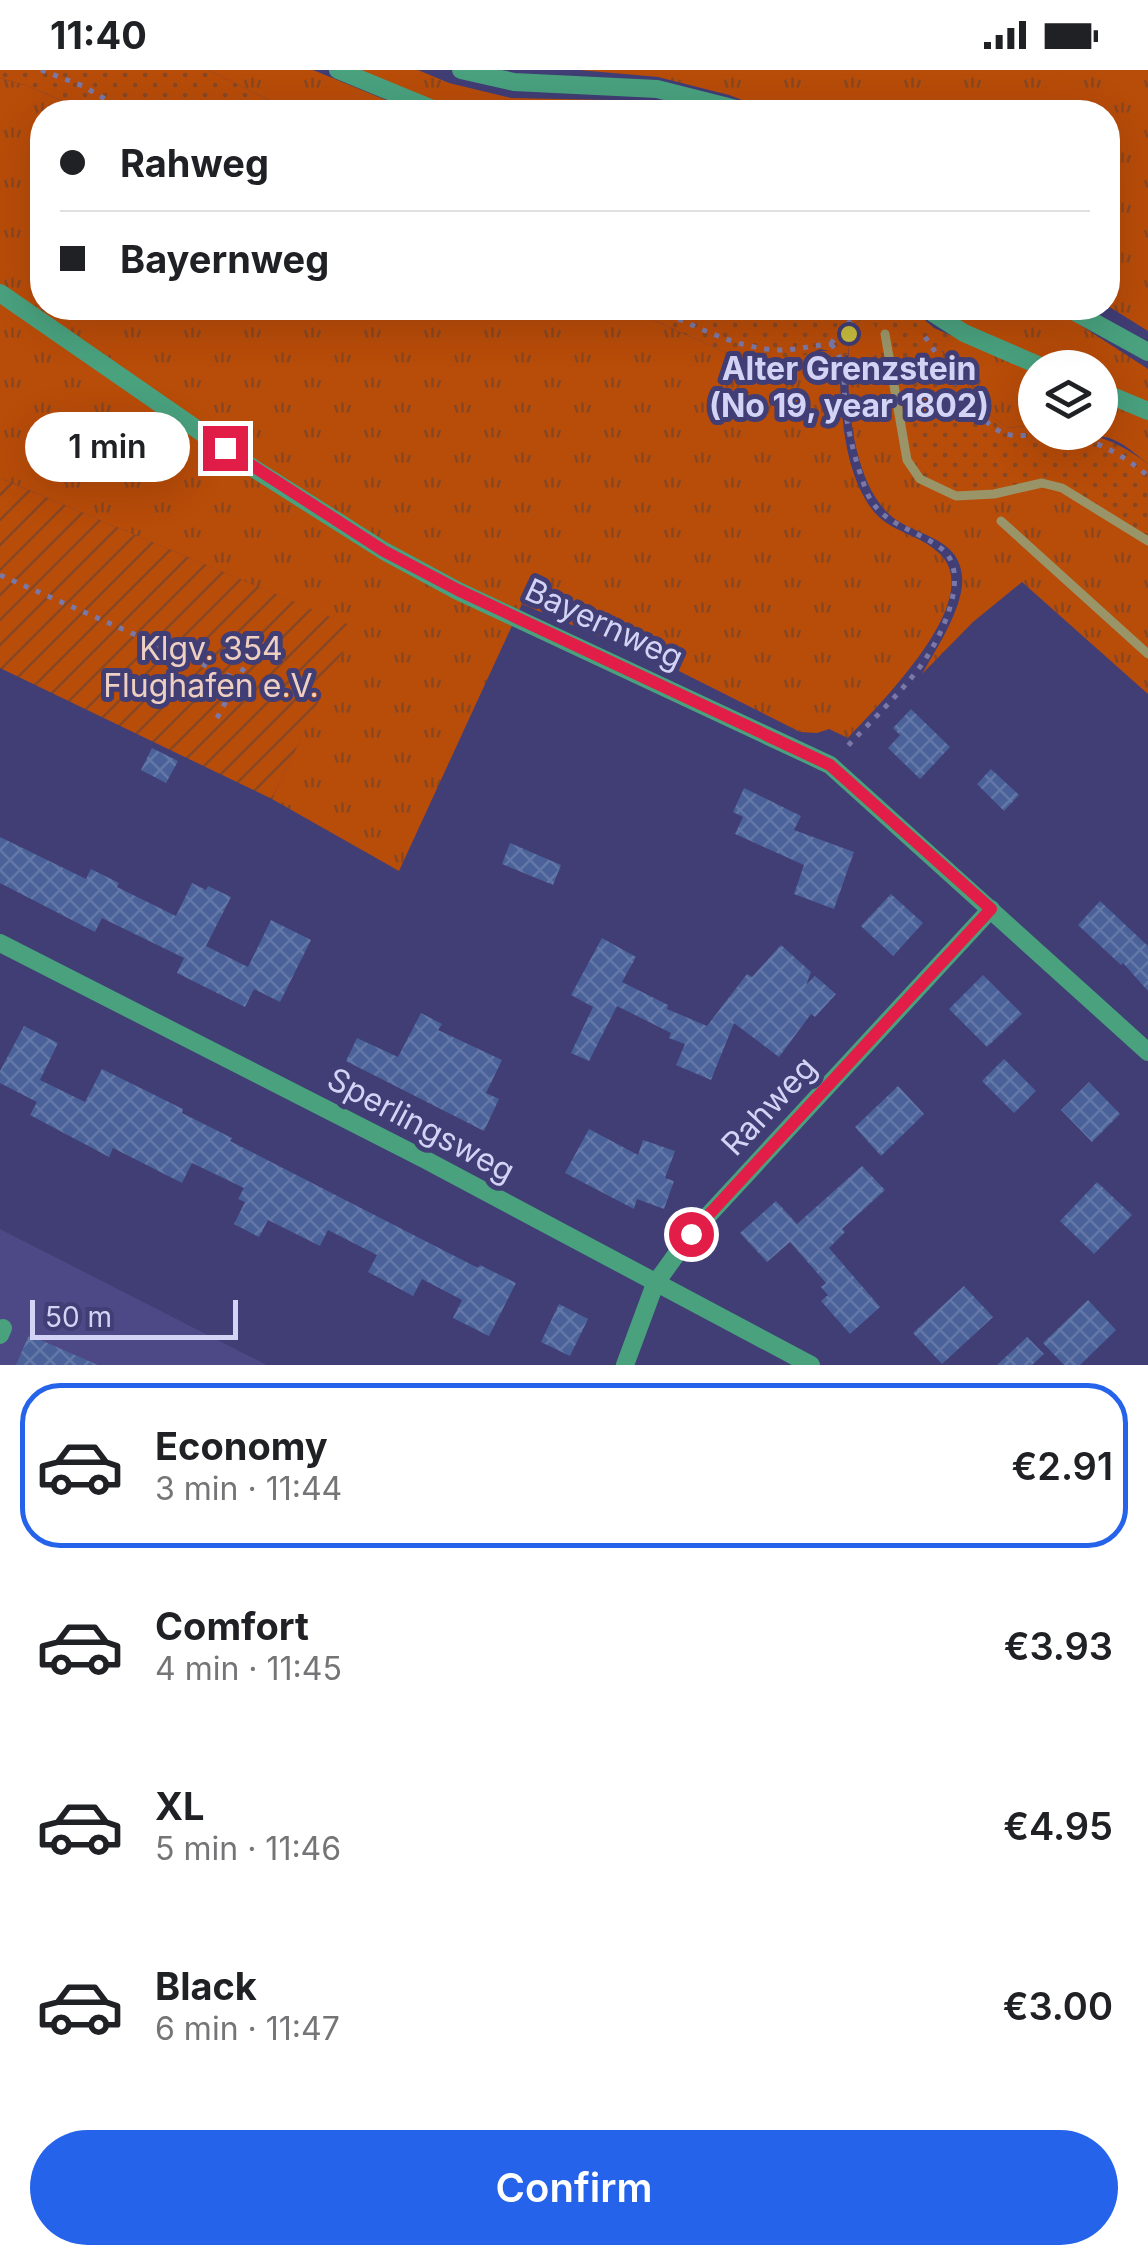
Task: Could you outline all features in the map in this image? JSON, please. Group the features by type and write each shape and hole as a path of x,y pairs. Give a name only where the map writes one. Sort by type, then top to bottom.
{"street":[{"path":"338,70 411,100"},
{"path":"461,70 514,82 657,89 701,100"},
{"name":"Bayernweg","path":"0,293 30,314"},
{"name":"Bayernweg","path":"39,320 254,468 384,551 458,590 830,765 1148,1052"},
{"path":"944,320 1018,356"},
{"path":"1090,320 1148,352"},
{"path":"1118,398 1148,411"},
{"name":"Rahweg","path":"625,1365 654,1284 691,1234 991,909"},
{"name":"Sperlingsweg","path":"0,943 424,1158 811,1365"}],"path":[{"path":"41,70 107,100"},
{"path":"681,320 712,334 757,346 802,350 831,344 852,320"},
{"path":"910,320 987,422 1006,434 1080,438 1131,461 1148,476"},
{"path":"830,765 919,670 950,610 957,576 947,553 927,538 889,522 868,495 856,462 846,409 843,359 831,344"},
{"path":"0,575 236,679"},
{"path":"217,718 263,632"}],"shaded area":[{"path":"0,1229 267,1365 0,1365"}],"green space":[{"path":"0,70 208,70 269,100 60,100 0,78"},
{"path":"208,70 313,70 386,100 269,100"},
{"path":"348,70 418,70 449,83 511,98 610,100 422,100"},
{"path":"579,70 1148,70 1148,331 1120,314 1120,100 742,100 658,77"},
{"path":"0,78 60,100 30,100 30,320 654,320 738,358 798,358 811,351 829,351 839,360 847,446 863,495 889,525 940,554 951,574 950,598 922,651 848,738 829,729 800,732 665,664 522,604 399,871 272,799 353,627 0,478"},
{"path":"654,320 860,320 851,326 848,355 839,360 820,349 798,358 738,358"},
{"path":"866,320 925,320 950,335 942,351 990,415 1007,428 1018,427 1018,450 1118,450 1118,445 1148,464 1148,541 1062,488 1042,483 994,494 956,496 920,479 907,460 885,335 876,336 875,325"},
{"path":"871,320 885,334 907,460 994,494 1042,483 1062,488 1148,541 1148,694 1022,582 973,622 922,674 954,614 962,576 953,553 934,538 890,515 865,477 849,399 851,326"},
{"path":"951,320 1072,320 1148,369 1148,406 1118,394 1118,350 1018,351"},
{"path":"950,335 1018,364 1018,427 1007,428 990,415 942,350"},
{"path":"1118,406 1148,418 1148,464 1118,442"},
{"name":"Klgv. 354 Flughafen e.V.","path":"0,478 354,627 272,799 0,668"}],"building":[{"path":"911,709 950,747 920,779 888,748 900,735 893,728"},
{"path":"152,748 178,761 166,783 141,770"},
{"path":"991,769 1019,795 1004,811 977,784"},
{"path":"744,788 801,816 794,830 854,852 834,909 794,894 804,865 735,834 743,817 733,812"},
{"path":"0,837 86,879 91,869 119,883 117,887 176,916 192,883 231,897 206,946 248,967 271,920 311,940 280,1002 254,989 245,1007 177,973 184,958 102,918 95,932 0,883"},
{"path":"510,843 561,865 553,885 502,864"},
{"path":"891,894 923,923 893,956 861,926"},
{"path":"1100,901 1148,946 1148,991 1123,963 1078,925"},
{"path":"602,938 636,957 622,982 668,1005 667,1009 707,1026 747,974 752,977 781,945 811,972 806,985 815,976 836,994 815,1017 811,1014 779,1057 734,1023 711,1080 676,1065 685,1044 617,1006 589,1061 571,1053 593,1007 571,995"},
{"path":"983,975 1022,1014 987,1047 949,1009"},
{"path":"421,1013 442,1024 438,1030 502,1060 486,1093 499,1099 484,1131 346,1061 357,1038 398,1057"},
{"path":"24,1026 58,1043 40,1080 85,1102 102,1069 183,1109 182,1113 232,1138 230,1141 478,1268 480,1265 516,1283 489,1336 453,1318 462,1300 422,1279 413,1296 368,1272 377,1255 328,1230 320,1246 268,1220 259,1237 234,1224 245,1202 238,1199 244,1188 192,1163 182,1183 113,1148 109,1157 30,1115 37,1102 0,1083 0,1071"},
{"path":"1004,1059 1036,1091 1014,1113 982,1081"},
{"path":"1089,1082 1120,1114 1092,1142 1061,1110"},
{"path":"898,1086 924,1114 881,1156 855,1127"},
{"path":"589,1129 638,1155 643,1140 675,1151 665,1178 674,1181 664,1209 637,1199 634,1209 565,1173"},
{"path":"862,1166 885,1190 842,1229 845,1232 829,1248 880,1307 850,1334 821,1301 828,1295 821,1287 826,1283 790,1242 767,1262 740,1233 776,1201 797,1224"},
{"path":"1097,1182 1132,1215 1094,1254 1060,1221"},
{"path":"964,1286 993,1317 942,1364 913,1333"},
{"path":"1088,1300 1116,1330 1080,1365 1064,1365 1043,1343"},
{"path":"559,1304 588,1319 570,1356 541,1342"},
{"path":"29,1335 98,1365 16,1365"},
{"path":"1027,1337 1044,1354 1032,1365 997,1365"}],"waterway":[{"path":"885,334 907,460 920,479 956,496 994,494 1042,483 1062,488 1148,541"},
{"path":"1001,521 1148,654"}],"place":[{"name":"Alter Grenzstein (No 19, year 1802)","path":"849,334"}],"route":[{"path":"225,448 384,551 458,590 830,765 991,909 691,1234"}]}
